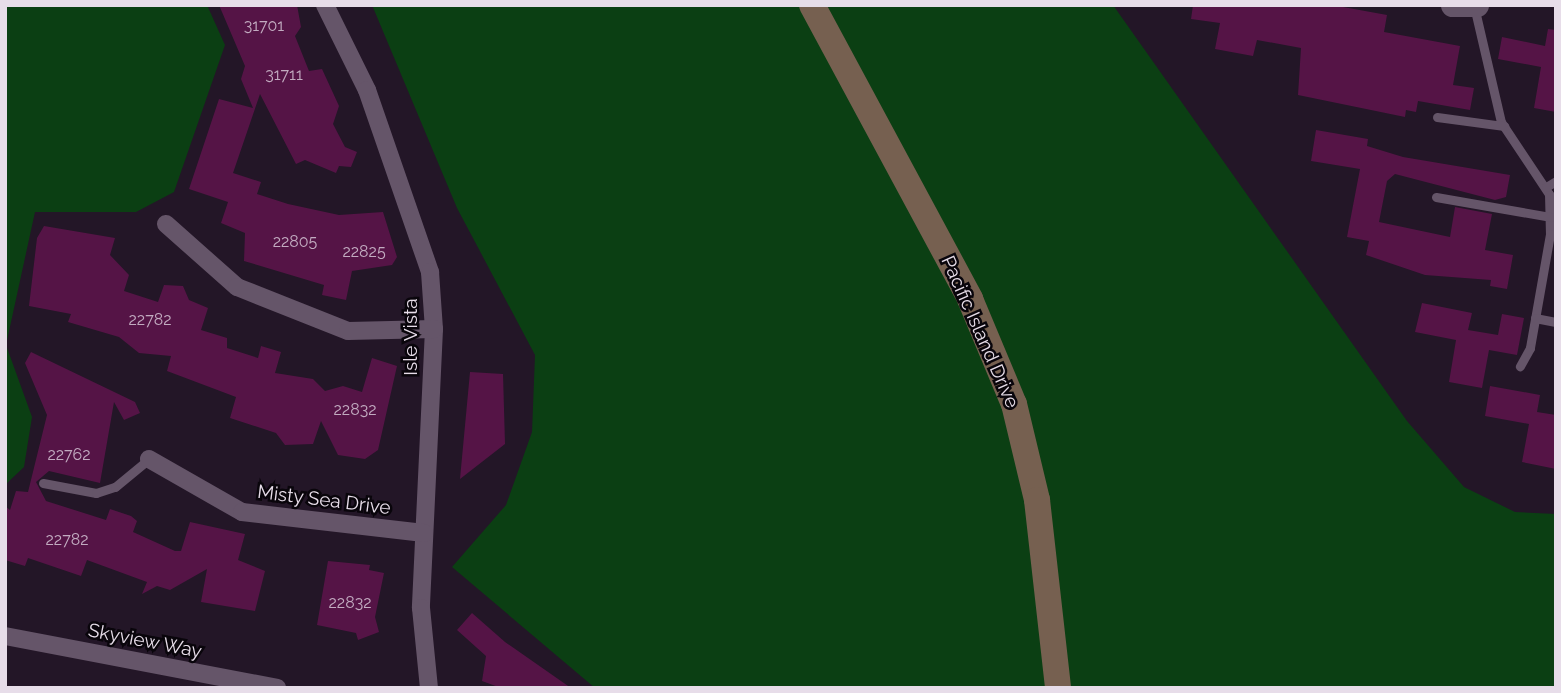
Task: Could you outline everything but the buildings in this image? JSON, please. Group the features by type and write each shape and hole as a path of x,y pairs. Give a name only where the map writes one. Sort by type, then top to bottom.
{"main road":[{"name":"Pacific Island Drive","path":"812,5 970,299 1014,404 1037,500 1058,688"}],"street":[{"name":"Isle Vista","path":"326,5 367,90 416,221 430,272 434,329 421,608 429,688"},
{"path":"1452,5 1476,6"},
{"path":"166,224 237,287 348,331 434,329"},
{"name":"Misty Sea Drive","path":"149,459 242,512 424,533"},
{"name":"Skyview Way","path":"5,636 277,688"}],"lane":[{"path":"1476,6 1504,126 1546,187 1551,217 1535,318 1520,366"},
{"path":"1437,117 1504,126"},
{"path":"1546,187 1556,181"},
{"path":"1436,197 1551,217"},
{"path":"1535,318 1556,322"},
{"path":"43,483 96,493 115,487 149,459"}],"green space":[{"path":"5,5 207,5 225,45 174,192 136,212 35,212 6,345 32,417 24,467 5,485"},
{"path":"372,5 1113,5 1407,421 1464,487 1515,512 1556,514 1556,688 595,688 452,567 506,505 532,432 535,355 457,208"}]}
